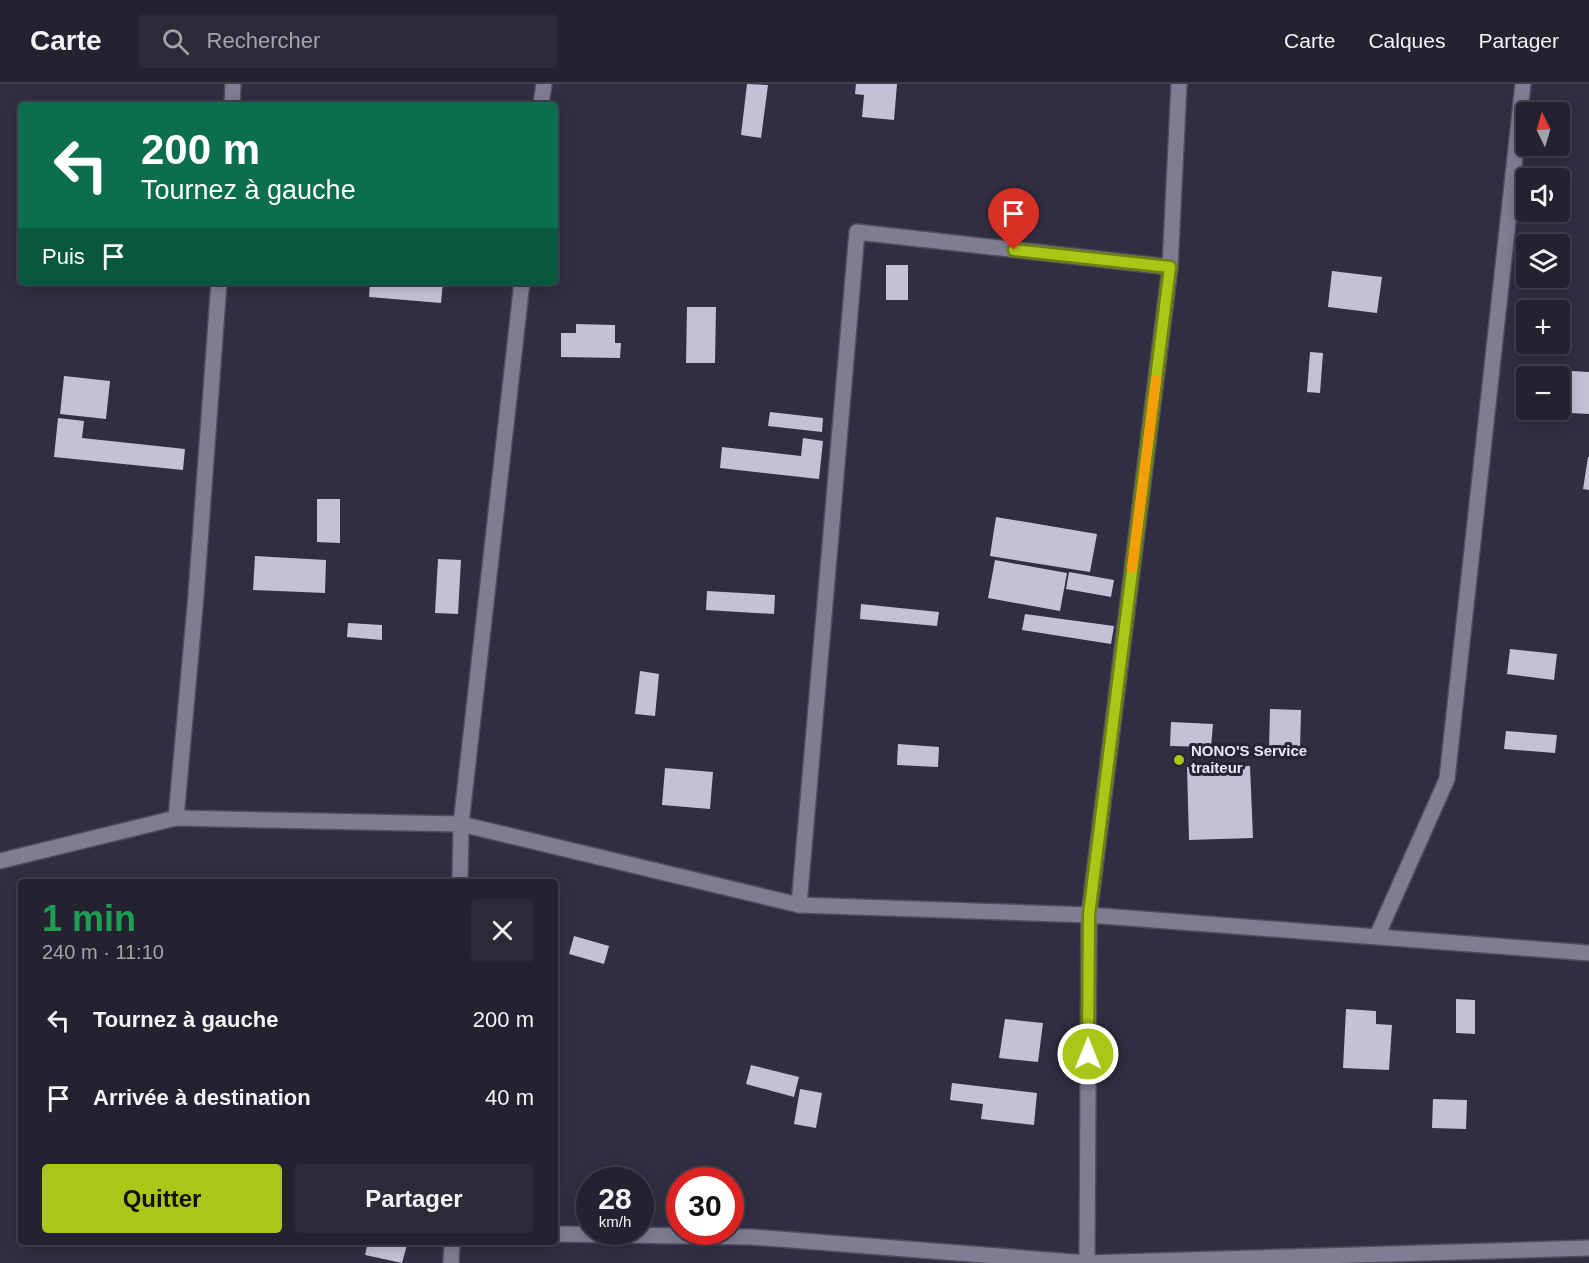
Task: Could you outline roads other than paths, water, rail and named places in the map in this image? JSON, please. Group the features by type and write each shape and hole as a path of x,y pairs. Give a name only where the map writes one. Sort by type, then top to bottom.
{"street":[{"path":"232,102 233,84"},
{"path":"541,102 544,84"},
{"path":"1087,1263 1089,915 1170,267 1179,84"},
{"path":"1377,936 1447,779 1523,84"},
{"path":"800,905 857,232 1170,267"},
{"path":"176,818 196,595 219,285"},
{"path":"460,879 461,824 522,285"},
{"path":"0,861 176,818 461,824 800,905 1089,915 1589,953"},
{"path":"558,1234 752,1237 1087,1263 1589,1248"},
{"path":"451,1263 452,1245"}],"place":[{"name":"NONO'S Service traiteur","path":"1179,760"}]}
